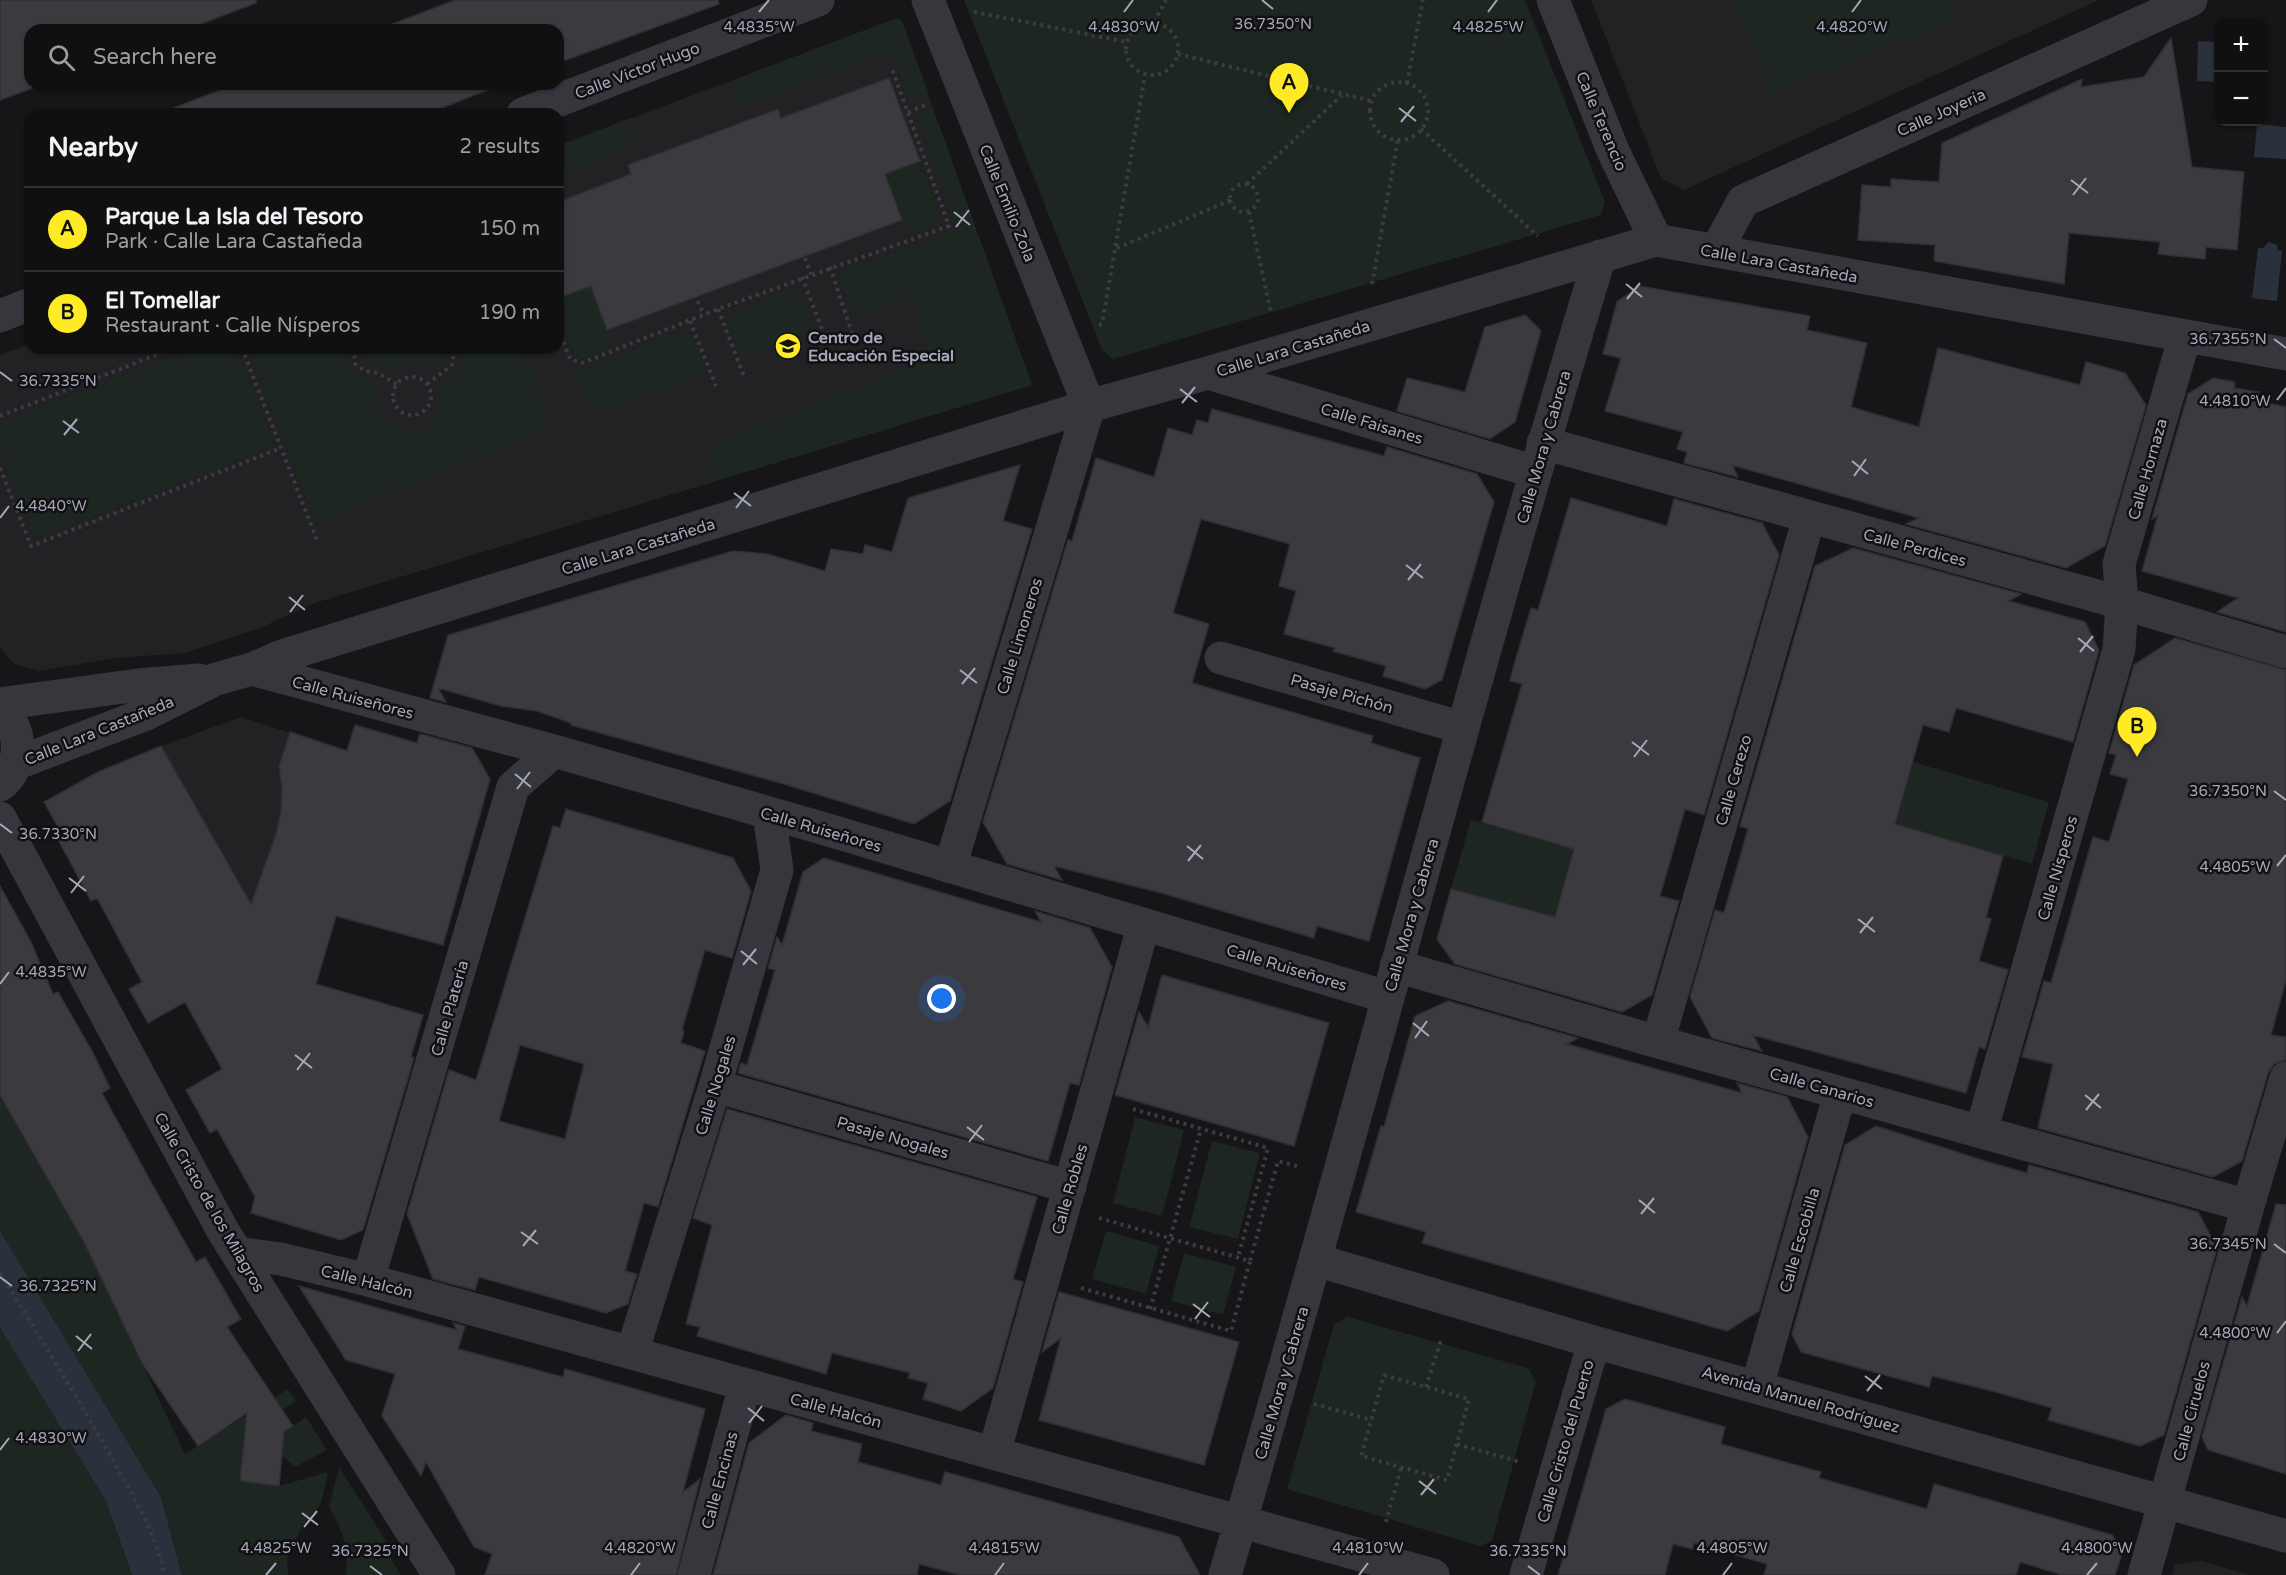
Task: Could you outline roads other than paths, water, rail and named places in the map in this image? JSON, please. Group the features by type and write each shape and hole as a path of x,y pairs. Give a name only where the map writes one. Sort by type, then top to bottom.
{"street":[{"name":"Calle Víctor Hugo","path":"539,108 818,0"},
{"name":"Calle Emilio Zola","path":"928,0 1089,406"},
{"name":"Calle Terencio","path":"1553,0 1613,151 1656,240"},
{"name":"Calle Joyería","path":"1716,251 1743,201 2191,0"},
{"name":"Calle Lara Castañeda","path":"7,774 75,740 146,714 216,679 252,669 282,656 1089,406 1209,373 1656,240 2286,354"},
{"name":"Calle Mora y Cabrera","path":"1225,1575 1316,1260 1539,458 1600,256"},
{"path":"0,316 24,306"},
{"name":"Calle Hornaza","path":"2122,603 2119,564 2185,336"},
{"name":"Calle Faisanes","path":"1209,373 1539,458"},
{"name":"Calle Limoneros","path":"950,867 1089,406"},
{"name":"Calle Perdices","path":"1539,458 1809,518 2122,603 2286,652"},
{"name":"Calle Cerezo","path":"1658,1042 1809,518"},
{"name":"Calle Nísperos","path":"1982,1132 2119,649 2122,603"},
{"name":"Pasaje Pichón","path":"1221,658 1463,728"},
{"name":"Calle Ruiseñores","path":"252,669 769,814 1388,997"},
{"name":"Calle Lara Castañeda","path":"0,704 138,685 216,679"},
{"path":"0,709 12,724 18,744 7,774"},
{"name":"Calle Platería","path":"368,1280 513,787 554,752"},
{"name":"Calle Nogales","path":"632,1353 715,1086 777,870 769,814"},
{"name":"Calle Cristo de los Milagros","path":"0,818 237,1253 440,1575"},
{"name":"Calle Robles","path":"994,1454 1144,924"},
{"name":"Calle Canarios","path":"1396,966 1658,1042 2248,1206"},
{"name":"Calle Ciruelos","path":"2144,1575 2286,1078"},
{"name":"Pasaje Nogales","path":"715,1086 1067,1198"},
{"name":"Calle Escobilla","path":"1757,1387 1840,1093"},
{"name":"Calle Halcón","path":"237,1253 281,1259 368,1280 1432,1575"},
{"name":"Avenida Manuel Rodríguez","path":"1316,1260 1453,1302 2286,1536"},
{"name":"Calle Cristo del Puerto","path":"1526,1575 1594,1342"},
{"name":"Calle Encinas","path":"693,1575 745,1385"}],"water":[{"path":"2198,41 2214,42 2214,82 2197,81"},
{"path":"2257,126 2286,127 2286,159 2254,157"},
{"path":"2269,242 2277,245 2278,250 2282,251 2277,301 2252,298 2258,248 2263,248"},
{"path":"0,1231 161,1497 182,1575 132,1575 106,1501 0,1328"}],"place":[{"name":"Parque La Isla del Tesoro","path":"1289,113"},
{"name":"Centro de Educación Especial","path":"788,346"},
{"name":"El Tomellar","path":"2137,757"}]}
